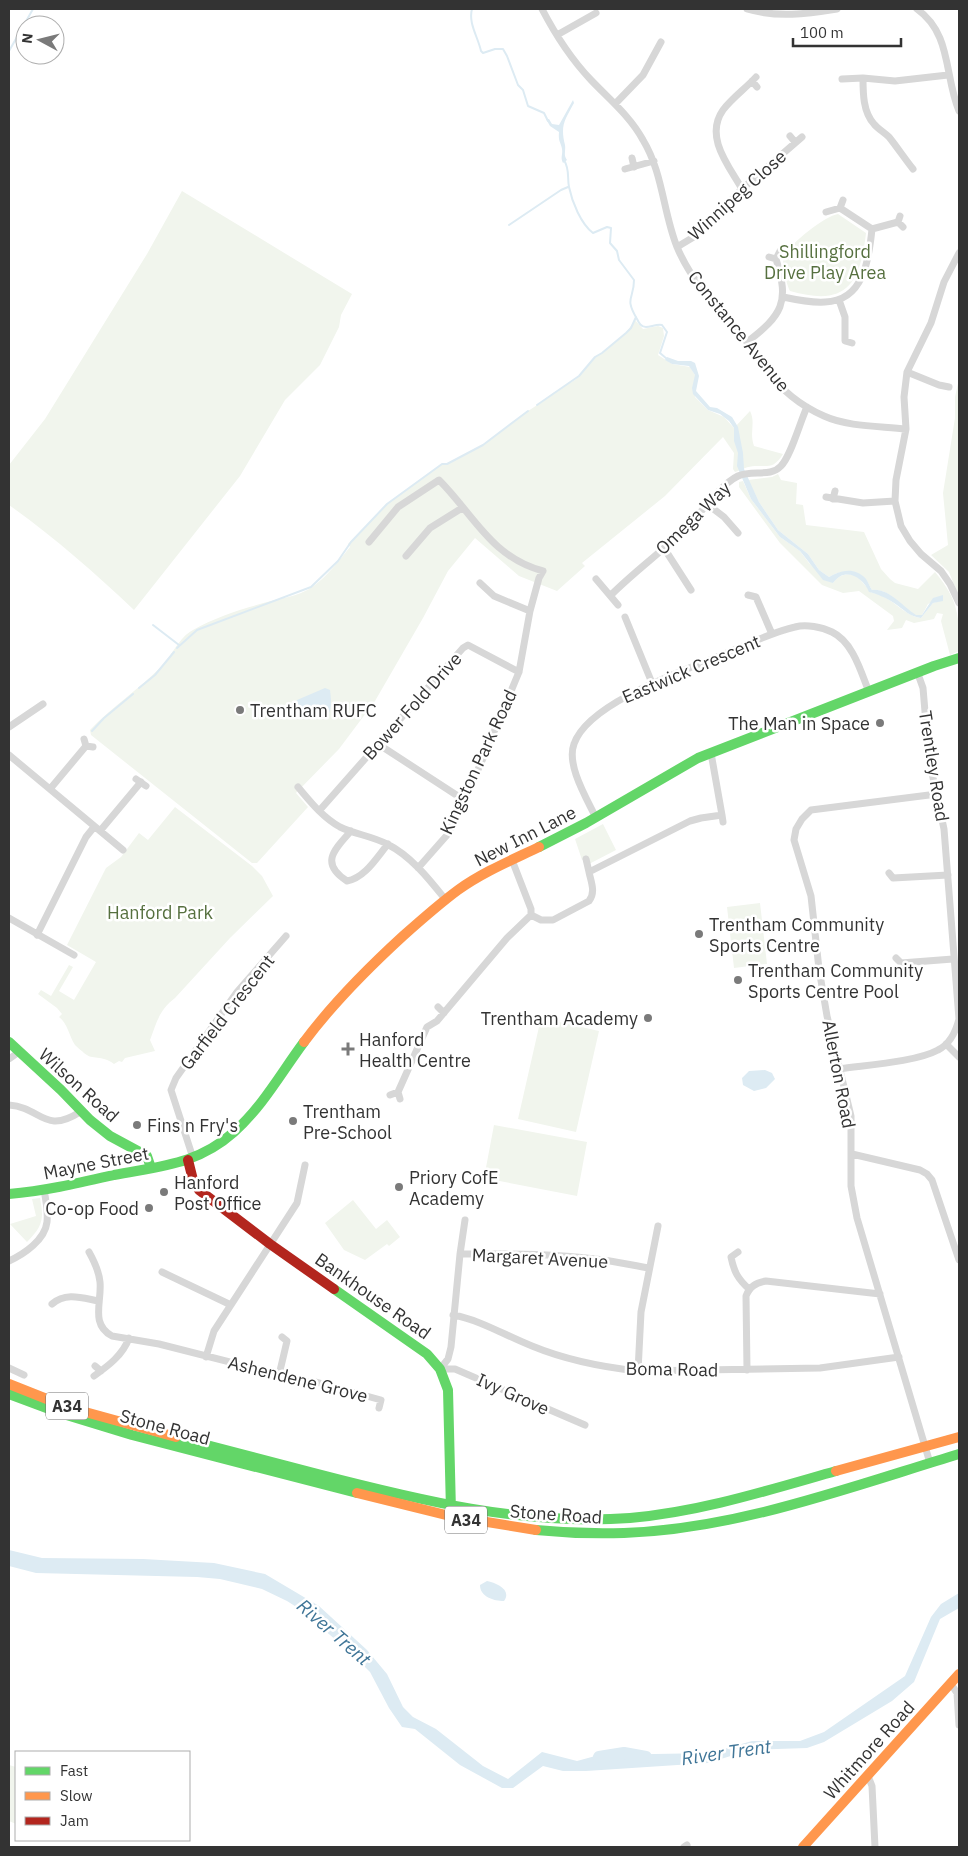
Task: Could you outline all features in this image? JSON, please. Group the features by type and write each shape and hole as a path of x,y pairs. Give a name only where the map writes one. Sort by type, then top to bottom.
{"main road":[{"name":"New Inn Lane","path":"190,1159 218,1144 249,1118 273,1089 311,1032 329,1011 361,978 445,899 476,879 596,818 674,770 711,753 959,658"},
{"name":"Wilson Road","path":"9,1042 61,1090 80,1112 110,1136 144,1154 149,1160 151,1168"},
{"name":"Mayne Street","path":"9,1194 44,1190 168,1166 190,1159"},
{"name":"Bankhouse Road","path":"190,1159 193,1180 199,1190 270,1244 333,1286 427,1354 440,1369 448,1390 451,1511"},
{"name":"Stone Road","path":"9,1384 125,1428"},
{"name":"Stone Road","path":"9,1394 68,1416 125,1428 517,1529 553,1532 587,1534 691,1526 762,1511 959,1454"},
{"name":"Stone Road","path":"451,1511 541,1519 589,1520 632,1518 741,1497 959,1438"},
{"name":"Whitmore Road","path":"803,1847 956,1678"}],"street":[{"name":"Constance Avenue","path":"542,9 580,68 631,121 643,140 654,161 669,224 677,247 689,271 700,288 747,342 778,384 807,407 826,417 844,421 906,428"},
{"path":"557,35 593,14 586,9"},
{"path":"748,9 781,15 837,9"},
{"path":"918,9 937,29 944,49 948,75 959,111"},
{"path":"615,104 643,75 661,47"},
{"path":"842,79 863,78 895,81 948,75"},
{"path":"863,78 866,111 869,117 874,125 888,136 913,169"},
{"path":"742,189 722,154 717,141 716,128 724,109 755,82"},
{"name":"Winnipeg Close","path":"790,136 795,142"},
{"name":"Winnipeg Close","path":"677,247 706,228 742,189 802,137"},
{"path":"632,158 634,167"},
{"path":"625,168 654,161"},
{"path":"840,208 843,200"},
{"path":"826,212 840,208 872,229 900,221"},
{"path":"783,297 828,302 839,300 857,287 865,274 872,229"},
{"path":"747,342 767,327 776,317 783,297 782,278 772,258 780,251"},
{"path":"959,253 944,282 931,323 907,372 904,397 906,428 896,480 895,501 901,526 910,541 921,554 941,571 959,602"},
{"path":"839,300 845,317 845,343"},
{"path":"907,372 940,382 949,387"},
{"name":"Omega Way","path":"611,595 635,571 688,526 717,493 738,476 748,473 772,472 780,468 787,458 807,407"},
{"path":"369,542 398,508 439,480 462,508 430,528 406,556"},
{"path":"831,495 863,503 895,501"},
{"path":"707,504 724,517 729,529 738,533"},
{"name":"Kingston Park Road","path":"418,868 448,834 519,672 530,611 542,571 528,567 508,556 488,539 462,508"},
{"path":"664,548 688,579 691,590"},
{"path":"596,579 618,605"},
{"path":"480,583 494,596 530,611"},
{"path":"748,595 758,594 772,634"},
{"path":"625,617 652,683"},
{"name":"Eastwick Crescent","path":"596,818 572,761 574,742 594,717 614,702 652,683 796,626 817,627 833,632 845,642 856,661 869,692"},
{"name":"Bower Fold Drive","path":"319,811 463,648 468,645 519,672"},
{"name":"Trentley Road","path":"918,674 923,688 929,759 944,829 959,1019 956,1029 946,1044"},
{"path":"9,727 43,704"},
{"path":"50,790 88,744"},
{"path":"378,744 464,800"},
{"path":"589,872 690,821 701,818 722,819 711,753"},
{"path":"9,754 123,850"},
{"path":"37,935 86,837 97,829 141,782"},
{"path":"298,787 319,811 339,826 388,844 418,868 445,899"},
{"name":"Allerton Road","path":"930,1463 857,1218 851,1186 850,1116 819,969 811,896 794,840 796,829 811,810 937,794"},
{"path":"351,831 332,852 332,860 336,871 347,881 354,880 361,875 388,844"},
{"path":"531,915 541,920 553,920 589,901 593,896 593,891 586,858"},
{"path":"390,1095 399,1095 427,1027 437,1021 507,938 531,915 531,908 512,860"},
{"path":"890,878 948,875"},
{"path":"9,918 74,956"},
{"name":"Garfield Crescent","path":"190,1159 171,1090 176,1078 238,992 286,936"},
{"path":"898,963 953,959"},
{"path":"438,1007 444,1013"},
{"path":"840,1069 903,1060 939,1050 946,1044 959,1057"},
{"path":"9,1059 19,1052"},
{"path":"9,1105 17,1106 48,1121 68,1120 80,1112"},
{"path":"852,1154 920,1170 927,1174 932,1180 956,1240 959,1260"},
{"name":"Ashendene Grove","path":"206,1357 214,1331 297,1203 304,1168 296,1165"},
{"path":"9,1261 27,1251 40,1238 47,1225 44,1190"},
{"path":"440,1369 448,1359 451,1347 453,1315 465,1220"},
{"path":"638,1371 640,1312 658,1226"},
{"path":"52,1304 63,1296 99,1301 100,1283 97,1267 89,1252"},
{"path":"738,1252 728,1256 735,1274 749,1288"},
{"name":"Margaret Avenue","path":"460,1254 549,1255 595,1259 649,1268"},
{"path":"162,1272 231,1305"},
{"path":"747,1370 746,1296 749,1288 766,1281 880,1294"},
{"name":"Ashendene Grove","path":"99,1301 99,1323 102,1329 112,1336 129,1338 279,1375 316,1382 381,1400 379,1408"},
{"name":"Boma Road","path":"453,1315 466,1317 557,1355 610,1368 638,1371 820,1368 899,1357"},
{"path":"94,1376 98,1369 126,1347 129,1338"},
{"path":"279,1375 287,1339"},
{"path":"9,1368 24,1375"},
{"name":"Ivy Grove","path":"440,1369 455,1369 585,1425"},
{"path":"956,1678 959,1725"},
{"path":"868,1776 872,1786 875,1847"}],"green space":[{"path":"182,191 352,294 341,315 339,327 320,365 285,400 240,476 134,610 73,555 9,505 9,465 45,419 147,254"},
{"name":"Shillingford Drive Play Area","path":"838,214 866,233 859,266 854,278 847,287 837,293 825,296 790,291 783,264 787,252 816,225"},
{"path":"635,320 643,329 658,326 663,328 664,336 658,355 672,364 690,367 695,375 695,397 708,410 724,417 734,428 750,411 752,415 754,446 783,454 774,464 750,467 735,472 733,469 734,453 723,437 665,496 582,563 585,566 557,591 519,576 475,538 448,571 375,701 339,749 296,793 308,807 257,863 252,863 91,735 90,730 161,667 188,633 221,617 298,594 315,585 350,547 348,544 387,504 442,464 447,464 483,445 553,393 575,380 595,357 626,333"},
{"path":"959,379 959,597 949,572 931,555 948,545 943,493"},
{"path":"778,474 781,480 797,483 796,504 803,505 806,525 864,532 881,569 895,583 918,589 935,572 949,592 956,609 959,628 959,651 950,655 941,621 943,614 937,613 934,619 914,623 906,620 902,628 887,630 894,621 893,616 859,591 843,593 822,585 780,543 739,487 739,482 743,481 751,499 780,537 800,551 809,563 833,583 843,575 856,575 872,593 884,597 909,614 921,618 933,603 943,600 943,596 928,604 922,615 918,616 885,592 872,590 866,580 857,574 843,572 829,577 819,570 808,554 778,530 759,502 748,480 772,477"},
{"name":"Hanford Park","path":"175,807 252,866 262,876 273,896 230,938 165,1007 150,1040 155,1051 125,1058 122,1062 119,1061 114,1064 105,1059 91,1057 76,1046 59,1017 62,1014 38,994 41,990 51,996 69,965 73,967 59,991 74,1000 96,962 67,945 106,868 121,857 139,833 148,840"},
{"path":"603,824 616,850 589,864 587,858 582,860 575,839"},
{"path":"760,903 767,964 734,968 727,907"},
{"path":"541,1018 599,1031 576,1132 518,1119"},
{"path":"494,1125 587,1142 577,1196 484,1178"},
{"path":"40,1198 41,1222 27,1242 10,1224 36,1216 32,1199"},
{"path":"353,1200 376,1229 387,1220 400,1237 365,1260 344,1250 325,1223"},
{"path":"9,1765 15,1767 15,1824 9,1821"}],"water":[{"path":"573,100 574,103 563,127 567,160 563,163 559,132 550,126 546,119 549,119 552,124 559,125"},
{"path":"667,357 678,361 691,361 695,363 699,376 696,391 710,407 717,408 732,417 738,427 744,469 759,502 778,530 808,554 819,570 829,577 843,571 853,571 862,575 872,590 878,590 890,595 916,615 922,615 933,598 943,595 943,601 933,603 921,618 910,614 888,599 869,592 863,582 848,574 838,578 833,583 823,580 800,551 780,537 751,499 737,466 738,453 734,441 734,428 720,414 708,410 693,394 692,388 695,375 689,366 672,364 665,360"},
{"path":"325,688 330,690 331,701 328,715 325,718 289,711 297,700"},
{"path":"765,1070 772,1073 775,1079 766,1088 754,1091 743,1085 742,1078 749,1071"},
{"path":"9,1550 42,1558 143,1559 214,1563 265,1574 319,1606 367,1650 387,1674 403,1707 413,1717 436,1729 483,1766 508,1779 542,1752 577,1761 599,1755 710,1753 752,1741 800,1741 824,1732 905,1676 931,1617 941,1604 959,1593 959,1608 940,1619 914,1682 892,1701 824,1742 807,1748 750,1750 708,1763 586,1771 563,1771 543,1766 513,1788 502,1788 460,1765 415,1729 402,1727 389,1708 370,1672 349,1651 287,1601 262,1589 220,1579 36,1573 9,1566"},
{"path":"487,1581 499,1585 505,1590 506,1597 504,1601 492,1599 482,1593 480,1585"}],"waterway":[{"path":"9,51 33,9"},
{"path":"472,9 472,25 481,51 483,53 495,49 503,49 518,85 523,90 528,106 544,113 548,121"},
{"path":"564,160 567,167 572,199 585,224 593,233 607,227 611,228 610,243 617,251 619,260 634,280 630,302 641,326 662,325 667,332 660,353 667,359"},
{"path":"509,225 568,187"},
{"path":"537,405 579,376 595,357 631,328 636,317"},
{"path":"177,648 197,630 311,587 338,561 351,542 387,504 442,464 447,464 483,445 528,411"},
{"path":"153,625 179,645"},
{"path":"139,688 155,675 174,652"},
{"path":"92,731 104,718 133,694"},
{"name":"River Trent","path":"599,1757 624,1753 646,1757"}],"traffic: fast":[{"path":"539,847 586,823 698,758 959,658"},
{"path":"9,1042 90,1120 110,1136 147,1156 151,1168"},
{"path":"9,1194 49,1189 162,1166 192,1158 206,1151 234,1132 254,1111 304,1042"},
{"path":"334,1289 427,1354 440,1369 448,1390 451,1511"},
{"path":"9,1394 60,1413 132,1435 357,1493"},
{"path":"176,1437 392,1493 471,1509 550,1518 630,1518 682,1511 760,1493 836,1471"},
{"path":"536,1530 624,1533 667,1530 709,1524 793,1504 959,1454"}],"traffic: slow":[{"path":"304,1042 339,1000 364,974 437,906 477,878 539,847"},
{"path":"9,1384 67,1407 176,1437"},
{"path":"836,1471 959,1437"},
{"path":"357,1493 450,1516 536,1530"},
{"path":"803,1847 959,1674"}],"traffic: jam":[{"path":"188,1160 193,1180 199,1190 270,1244 334,1289"}],"place":[{"name":"Trentham RUFC","path":"240,710"},
{"name":"The Man in Space","path":"880,723"},
{"name":"Trentham Community Sports Centre","path":"699,934"},
{"name":"Trentham Community Sports Centre Pool","path":"738,980"},
{"name":"Trentham Academy","path":"648,1018"},
{"name":"Hanford Health Centre","path":"348,1049"},
{"name":"Trentham Pre-School","path":"293,1121"},
{"name":"Fins n Fry's","path":"137,1125"},
{"name":"Priory CofE Academy","path":"399,1187"},
{"name":"Hanford Post Office","path":"164,1192"},
{"name":"Co-op Food","path":"149,1208"}]}
